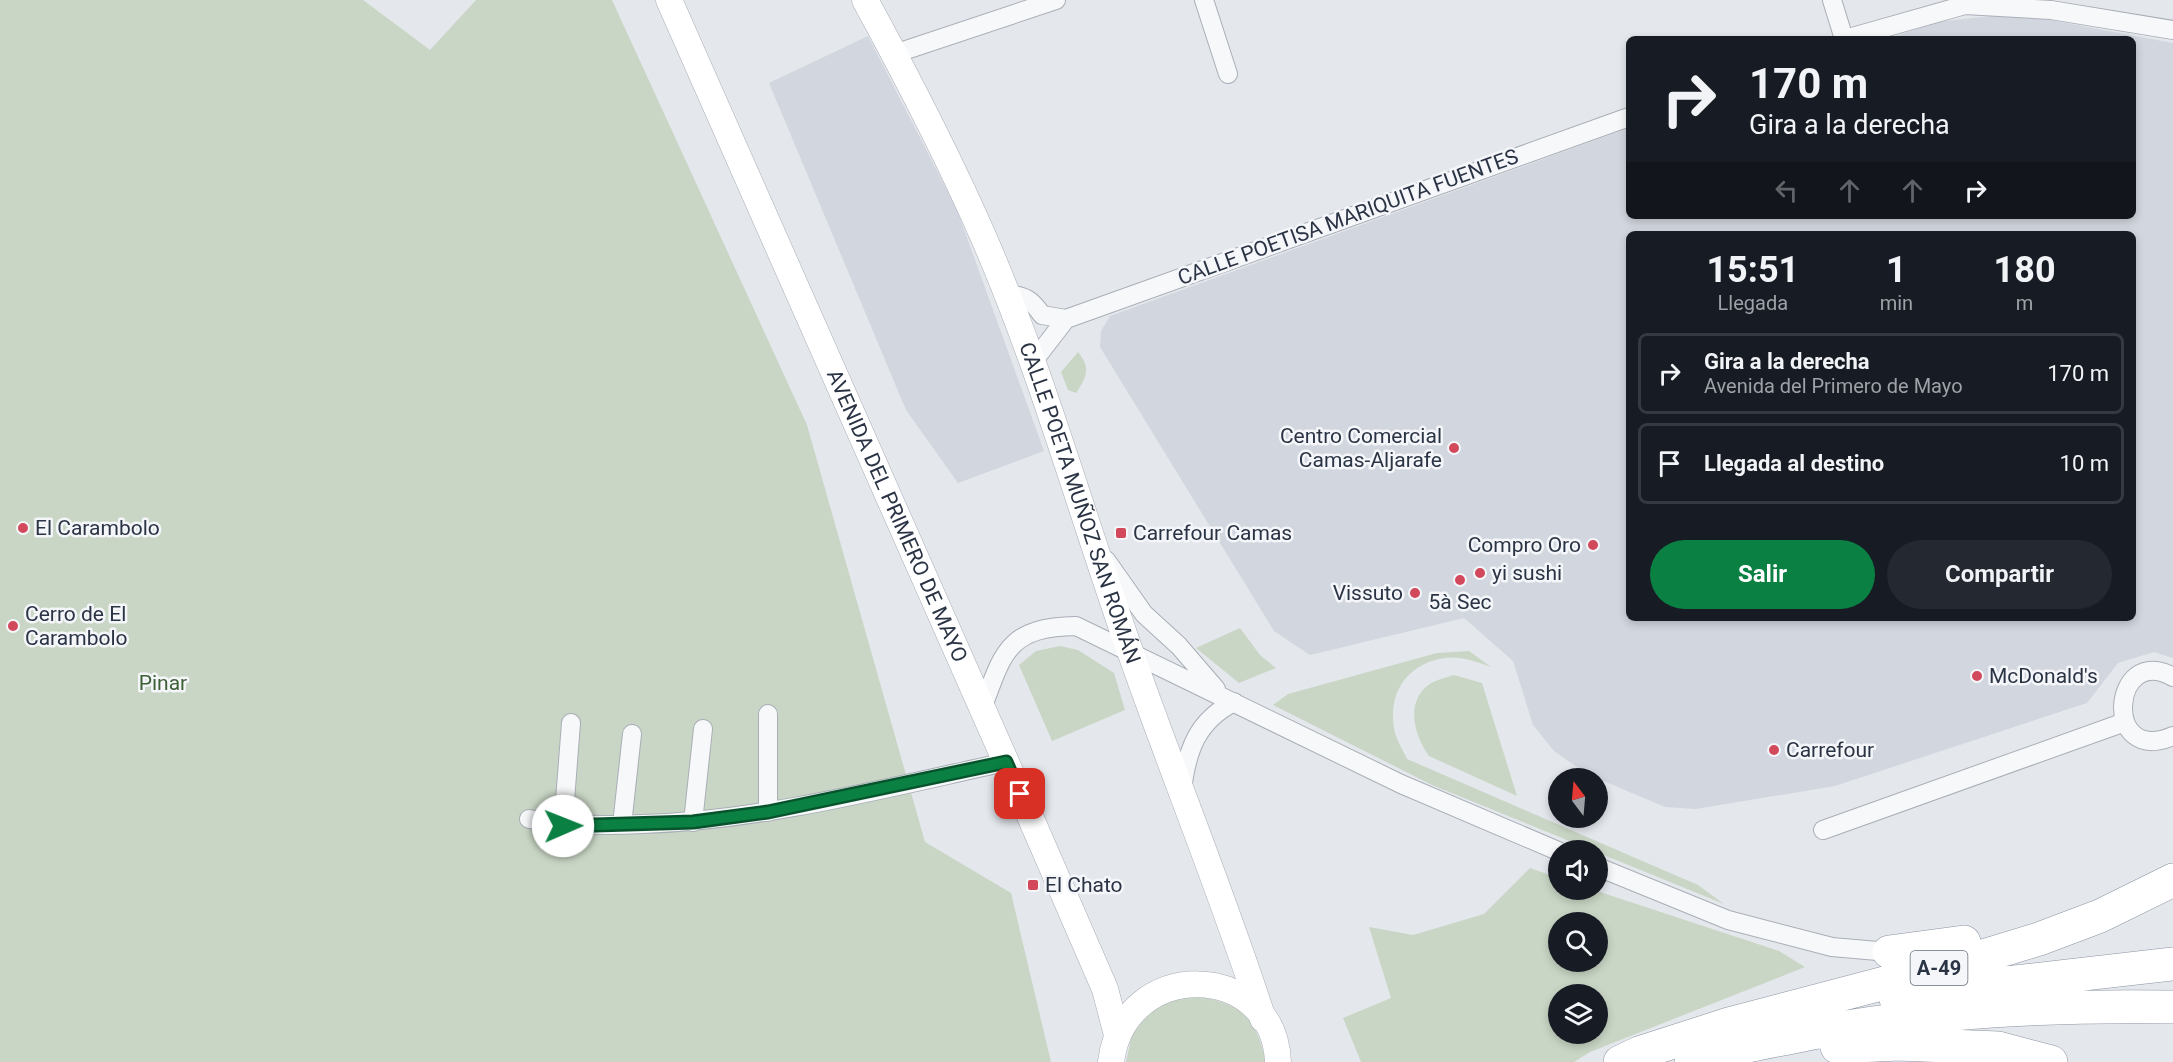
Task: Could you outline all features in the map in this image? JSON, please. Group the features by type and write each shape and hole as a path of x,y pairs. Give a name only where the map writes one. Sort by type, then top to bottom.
{"highway":[{"path":"2016,929 2104,894 2173,859"},
{"path":"1889,952 1926,949 2016,929 2100,903 2173,871"},
{"name":"A-49","path":"1629,1058 1775,1011 1957,964 2039,939 2100,916 2173,880"},
{"path":"2100,916 2173,888"},
{"path":"1629,1058 1667,1052 1771,1023 1893,1000 2022,980 2173,964"},
{"path":"1691,1062 1770,1041 1857,1024 1920,1017 2053,1009 2173,1007"},
{"path":"1745,1062 1797,1050 1855,1045 1998,1048 2051,1062"},
{"path":"1868,1062 1998,1048"},
{"path":"1909,1058 1945,1062"}],"main road":[{"name":"AVENIDA DEL PRIMERO DE MAYO","path":"669,0 1105,990 1117,1035"},
{"name":"CALLE POETA MUÑOZ SAN ROMÁN","path":"865,0 979,226 1006,294 1032,363 1131,654 1263,1019 1275,1044 1278,1062"},
{"path":"1111,1062 1117,1035 1128,1017 1143,1001 1164,989 1203,983 1230,991 1254,1008 1263,1019"}],"street":[{"path":"894,54 1056,0"},
{"path":"1203,0 1228,74"},
{"path":"1832,0 1844,36"},
{"path":"1855,36 1965,2 2051,10 2173,30"},
{"name":"CALLE POETISA MARIQUITA FUENTES","path":"1066,319 1626,118"},
{"path":"1006,294 1024,296 1032,300 1042,315 1066,319 1032,363"},
{"path":"1093,542 1144,614 1179,646 1228,699"},
{"path":"982,709 1002,656 1016,642 1055,626 1076,626 1401,784 1548,846"},
{"path":"2173,677 2160,672 2150,672 2131,682 2121,701 2125,722 2140,737 2151,740 2173,736"},
{"path":"1182,792 1185,765 1198,735 1228,699"},
{"path":"768,714 768,812"},
{"path":"1823,830 2125,722"},
{"path":"563,826 572,723"},
{"path":"693,822 703,729"},
{"path":"622,825 632,734"},
{"path":"530,819 563,826 693,822 768,812 1006,762"},
{"path":"1608,871 1728,920 1832,947 1889,952"}],"shaded area":[{"path":"1992,16 2050,20 2136,36 1896,36 1936,22"},
{"path":"868,36 957,210 1044,451 958,483 906,410 769,83"},
{"path":"2136,36 2173,43 2173,658 2154,652 2118,663 2087,703 1835,786 1696,809 1665,807 1608,783 1608,768 1578,768 1554,751 1533,725 1513,661 1464,618 1310,655 1274,631 1100,347 1101,331 1110,316 1626,129 1626,219 2136,219"}],"green space":[{"name":"Pinar","path":"0,0 363,0 430,50 476,0 612,0 807,425 925,842 1011,893 1051,1062 0,1062"},
{"path":"1078,352 1085,363 1086,372 1076,393 1068,390 1061,372"},
{"path":"1240,628 1260,655 1276,668 1239,683 1196,648"},
{"path":"1060,646 1078,650 1114,673 1125,710 1052,741 1019,665 1036,651"},
{"path":"1469,651 1491,667 1474,661 1445,658 1421,666 1403,681 1394,703 1393,715 1396,736 1407,759 1548,820 1548,828 1566,828 1594,840 1567,840 1432,785 1273,705 1288,694 1437,653"},
{"path":"1454,675 1482,683 1517,796 1429,756 1424,748 1414,721 1416,702 1427,686"},
{"path":"1608,846 1698,885 1724,904 1608,857"},
{"path":"1530,868 1548,874 1548,900 1608,900 1608,895 1779,951 1805,967 1590,1052 1574,1062 1361,1062 1343,1018 1391,998 1369,927 1413,935 1484,914"},
{"path":"1189,995 1220,1002 1242,1012 1256,1031 1266,1062 1126,1062 1132,1034 1154,1008"}],"place":[{"name":"Centro Comercial Camas-Aljarafe","path":"1454,448"},
{"name":"El Carambolo","path":"23,528"},
{"name":"Carrefour Camas","path":"1121,533"},
{"name":"Compro Oro","path":"1593,545"},
{"name":"yi sushi","path":"1480,573"},
{"name":"5à Sec","path":"1460,580"},
{"name":"Vissuto","path":"1415,593"},
{"name":"Cerro de El Carambolo","path":"13,626"},
{"name":"McDonald's","path":"1977,676"},
{"name":"Carrefour","path":"1774,750"},
{"name":"El Chato","path":"1033,885"}],"route":[{"path":"563,826 693,822 768,812 1006,762 1020,794"}]}
